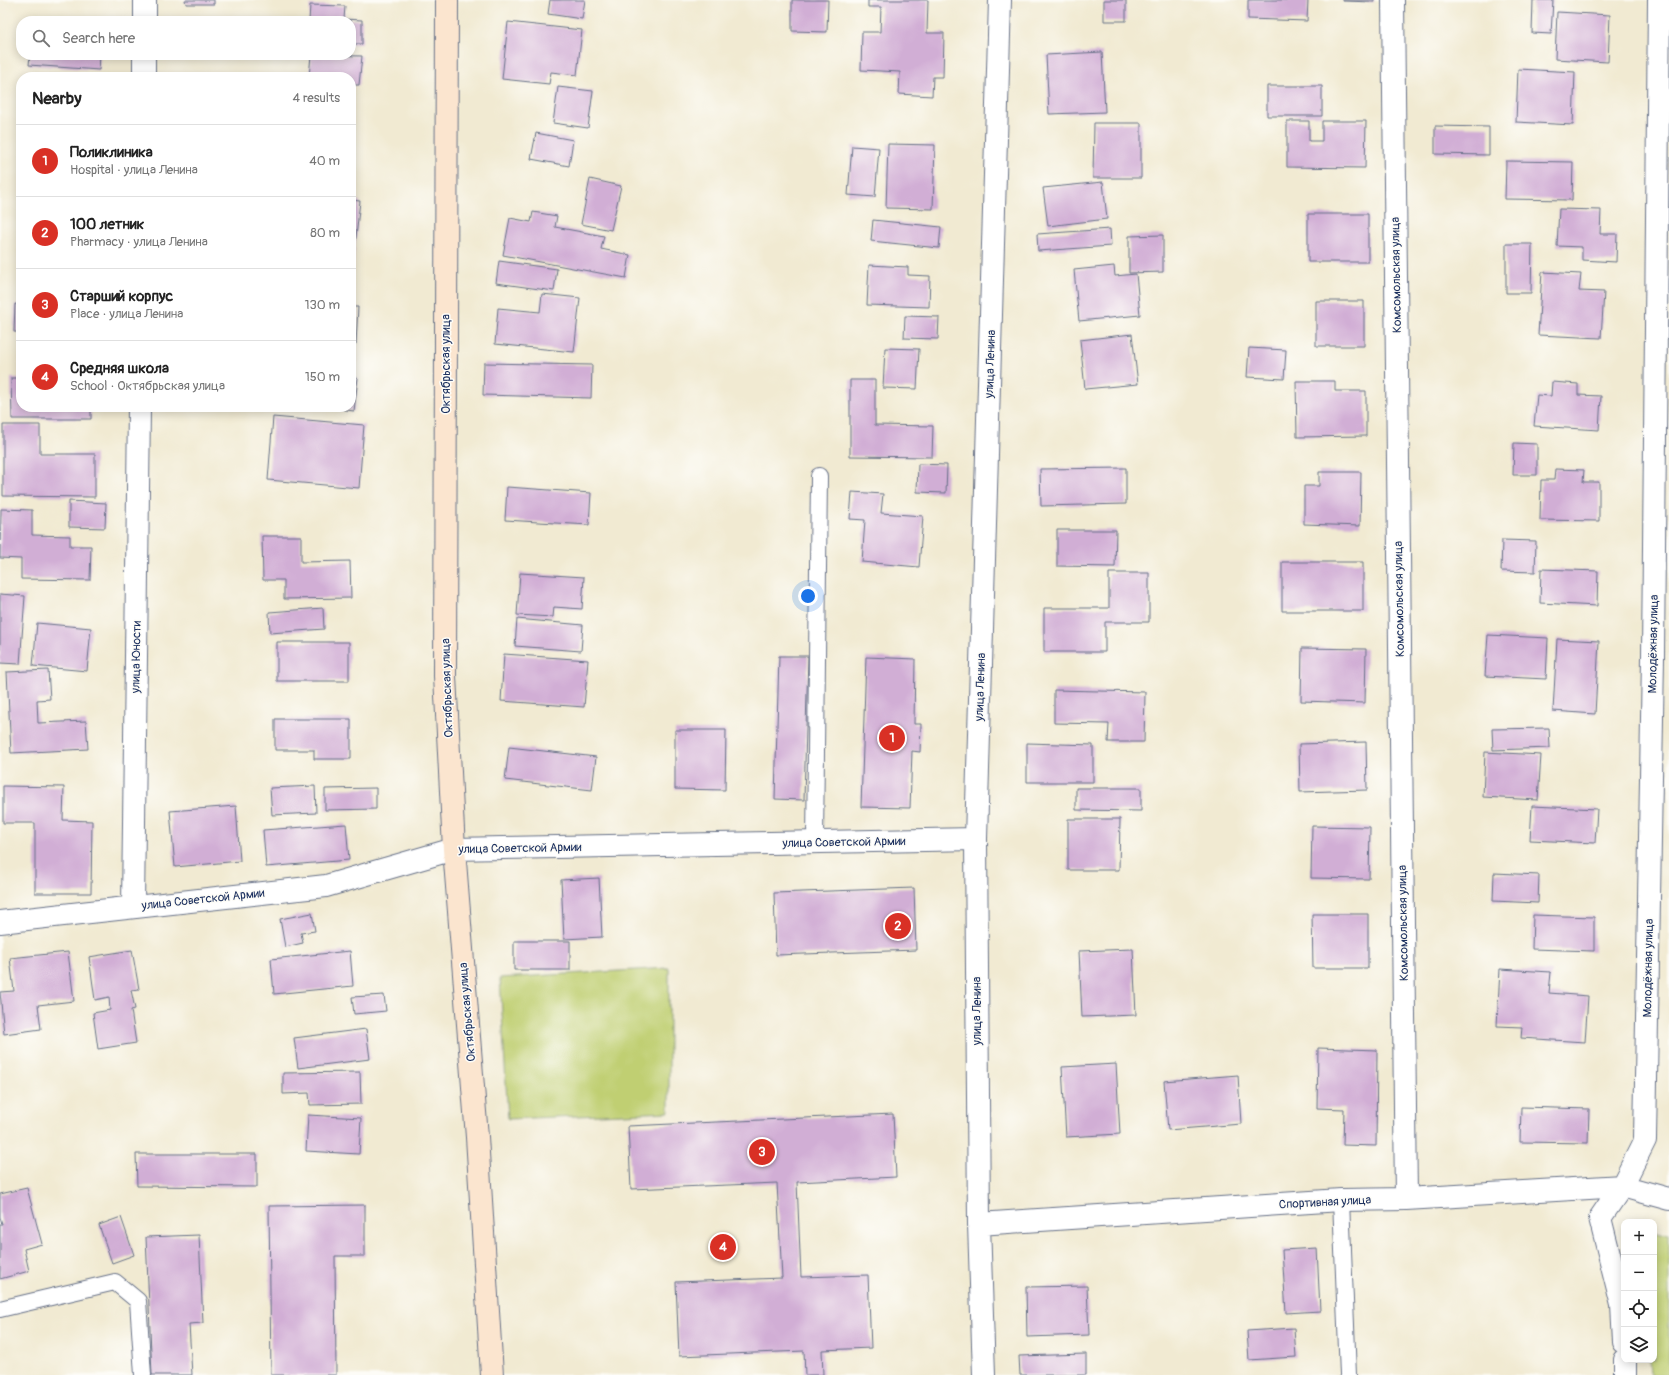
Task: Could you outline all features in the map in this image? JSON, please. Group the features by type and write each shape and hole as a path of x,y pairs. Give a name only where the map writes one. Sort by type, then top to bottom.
{"street":[{"path":"144,16 145,0"},
{"name":"Октябрьская улица","path":"447,0 445,676 454,849 477,1137 492,1375"},
{"name":"улица Ленина","path":"984,1375 979,1224 976,839 1000,0"},
{"name":"Комсомольская улица","path":"1393,0 1406,1199"},
{"name":"Молодёжная улица","path":"1623,1327 1622,1305 1600,1218 1622,1186 1645,1140 1653,650 1659,0"},
{"path":"144,60 144,72"},
{"name":"улица Юности","path":"133,907 139,412"},
{"name":"улица Советской Армии","path":"0,922 326,886 454,849 976,839"},
{"name":"Спортивная улица","path":"979,1224 1341,1200 1406,1199 1622,1186 1669,1199"},
{"path":"1625,1363 1625,1375"}],"lane":[{"path":"815,843 819,476"},
{"path":"1341,1200 1348,1375"},
{"path":"0,1309 115,1282 138,1301 143,1375"}],"green space":[{"path":"669,968 669,1112 508,1119 500,978"},
{"path":"1657,1231 1669,1234 1669,1375 1650,1375 1649,1363 1657,1363"}],"building":[{"path":"185,0 214,0 214,4 186,4"},
{"path":"550,0 585,0 582,19 548,14"},
{"path":"792,0 828,0 827,32 792,31"},
{"path":"868,0 928,0 927,33 944,33 943,77 933,77 932,96 899,94 900,72 861,70 862,32 880,32 881,7 868,7"},
{"path":"1104,0 1126,0 1126,21 1104,21"},
{"path":"1248,0 1308,0 1307,21 1248,19"},
{"path":"1374,0 1374,2 1343,1"},
{"path":"1533,0 1553,0 1551,34 1532,33"},
{"path":"310,5 345,6 344,16 309,16"},
{"path":"1557,12 1610,15 1608,62 1555,59"},
{"path":"356,20 362,20 362,44 356,44"},
{"path":"508,22 582,30 577,75 551,72 549,84 502,79"},
{"path":"1102,52 1105,112 1049,114 1046,55"},
{"path":"356,56 362,56 359,85 356,85 356,72 309,72 311,60 356,60"},
{"path":"30,60 100,60 99,70 29,65"},
{"path":"1518,69 1575,72 1573,125 1516,122"},
{"path":"1267,86 1322,86 1322,116 1267,116"},
{"path":"558,87 593,91 588,128 553,123"},
{"path":"1287,121 1309,121 1309,141 1322,141 1322,121 1366,121 1365,168 1287,167"},
{"path":"1094,123 1141,123 1141,178 1093,178"},
{"path":"1435,126 1489,127 1489,155 1435,154"},
{"path":"536,133 573,140 569,166 531,159"},
{"path":"888,144 935,145 933,209 886,208"},
{"path":"852,146 879,148 875,197 848,195"},
{"path":"1506,161 1573,162 1572,200 1505,199"},
{"path":"590,179 621,186 611,230 581,224"},
{"path":"1103,182 1107,219 1048,226 1043,188"},
{"path":"356,201 360,201 356,237"},
{"path":"1559,209 1601,210 1600,234 1617,234 1616,262 1582,260 1582,247 1557,246"},
{"path":"533,212 557,216 555,227 604,236 601,249 630,255 626,278 503,255 510,218 531,222"},
{"path":"1308,214 1368,214 1368,262 1308,262"},
{"path":"873,220 941,227 939,248 871,241"},
{"path":"1110,229 1111,246 1038,251 1037,234"},
{"path":"1163,235 1163,272 1129,273 1129,236"},
{"path":"1506,244 1532,244 1531,293 1506,293"},
{"path":"499,261 557,269 554,291 496,283"},
{"path":"869,265 908,267 908,275 930,276 929,307 867,305"},
{"path":"1114,266 1115,276 1136,274 1140,315 1079,321 1074,270"},
{"path":"1542,272 1581,274 1579,291 1604,292 1601,338 1538,335"},
{"path":"542,294 580,298 574,352 495,344 498,308 540,312"},
{"path":"1316,301 1364,301 1364,346 1316,346"},
{"path":"15,304 16,332 14,332"},
{"path":"356,307 358,307 356,344"},
{"path":"905,316 939,317 938,339 904,338"},
{"path":"1132,334 1138,384 1085,389 1080,340"},
{"path":"885,348 919,349 917,389 883,388"},
{"path":"1249,348 1286,350 1284,379 1247,377"},
{"path":"484,363 592,365 591,398 483,395"},
{"path":"11,378 16,378 16,412 91,412 91,419 12,419"},
{"path":"356,378 358,378 356,394"},
{"path":"850,380 875,380 875,425 933,426 932,457 850,456"},
{"path":"1296,381 1335,381 1335,391 1366,391 1366,436 1297,437"},
{"path":"1552,382 1578,384 1578,395 1601,396 1599,430 1534,426 1537,395 1551,396"},
{"path":"273,417 364,425 359,488 268,480"},
{"path":"3,425 40,425 40,454 95,454 95,497 3,496"},
{"path":"1514,443 1537,444 1537,475 1513,475"},
{"path":"918,464 947,465 946,493 917,492"},
{"path":"1126,468 1126,504 1041,506 1040,469"},
{"path":"1555,469 1584,470 1583,482 1599,482 1599,521 1540,520 1541,480 1554,480"},
{"path":"1319,472 1361,472 1360,526 1304,524 1304,486 1319,486"},
{"path":"507,487 591,493 589,525 505,520"},
{"path":"852,492 883,494 881,513 923,516 919,567 862,562 865,520 850,519"},
{"path":"69,501 106,503 105,528 69,527"},
{"path":"1,509 32,510 32,535 70,536 70,546 91,546 90,580 21,579 21,559 0,558"},
{"path":"1057,530 1116,530 1115,567 1057,566"},
{"path":"262,536 301,536 301,562 350,561 351,598 284,599 284,580 263,580"},
{"path":"1502,540 1536,541 1535,572 1501,571"},
{"path":"1282,562 1363,562 1363,611 1282,611"},
{"path":"1541,569 1598,571 1597,606 1540,603"},
{"path":"520,573 584,577 582,609 554,607 553,617 517,615"},
{"path":"1109,573 1149,573 1149,622 1105,622 1105,652 1044,652 1044,608 1109,608"},
{"path":"0,594 25,596 20,664 0,663"},
{"path":"323,608 324,629 270,633 269,612"},
{"path":"517,619 583,625 581,651 515,646"},
{"path":"37,623 91,628 87,671 33,666"},
{"path":"1488,635 1548,638 1546,679 1485,676"},
{"path":"1557,639 1599,641 1595,714 1553,711"},
{"path":"277,642 349,642 349,681 277,681"},
{"path":"1302,648 1366,649 1365,703 1301,701"},
{"path":"504,654 588,660 584,707 501,701"},
{"path":"779,656 808,656 804,800 775,799"},
{"path":"866,657 915,659 914,724 921,724 920,752 912,751 910,808 861,807"},
{"path":"48,670 50,699 37,700 38,723 86,721 88,749 11,753 7,672"},
{"path":"1054,690 1145,692 1144,742 1108,742 1109,724 1054,723"},
{"path":"275,719 351,719 351,759 314,759 314,750 275,750"},
{"path":"1549,728 1550,748 1493,750 1492,729"},
{"path":"675,730 726,730 725,790 675,789"},
{"path":"1366,742 1367,790 1300,792 1299,744"},
{"path":"1027,743 1093,745 1093,782 1027,782"},
{"path":"509,747 596,757 592,790 505,780"},
{"path":"1485,752 1541,755 1538,800 1483,797"},
{"path":"3,786 64,787 63,820 92,821 91,893 35,893 35,823 3,823"},
{"path":"315,786 316,813 272,815 270,788"},
{"path":"376,788 376,809 325,810 325,789"},
{"path":"1076,788 1141,788 1141,811 1076,810"},
{"path":"236,806 240,861 175,867 170,811"},
{"path":"1532,806 1597,809 1595,843 1530,840"},
{"path":"1068,819 1120,819 1119,870 1068,870"},
{"path":"346,824 349,860 266,867 263,830"},
{"path":"1312,826 1370,827 1369,879 1311,878"},
{"path":"1494,873 1539,875 1538,903 1493,901"},
{"path":"599,878 602,937 564,939 561,880"},
{"path":"914,888 916,950 776,955 774,893"},
{"path":"312,913 315,931 301,933 303,943 285,947 280,919"},
{"path":"1312,914 1368,914 1368,968 1313,968"},
{"path":"1533,915 1594,917 1594,951 1532,949"},
{"path":"514,941 570,941 570,970 514,970"},
{"path":"1133,949 1136,1015 1082,1017 1079,951"},
{"path":"132,950 139,989 131,990 135,1009 131,1010 136,1043 98,1049 93,1013 110,1010 109,997 95,1000 89,957"},
{"path":"350,951 353,986 274,994 271,959"},
{"path":"68,952 74,1001 38,1005 41,1029 4,1034 0,992 14,991 10,958"},
{"path":"1500,969 1551,972 1549,993 1588,996 1585,1042 1521,1038 1522,1027 1497,1026"},
{"path":"384,995 386,1011 354,1014 352,997"},
{"path":"366,1029 370,1059 298,1068 294,1038"},
{"path":"1318,1048 1377,1050 1376,1146 1343,1145 1344,1109 1317,1108"},
{"path":"1116,1064 1120,1134 1066,1137 1062,1067"},
{"path":"360,1072 361,1104 310,1105 309,1093 283,1094 283,1073"},
{"path":"1238,1075 1241,1124 1168,1130 1164,1081"},
{"path":"1521,1107 1589,1109 1588,1143 1520,1142"},
{"path":"893,1114 896,1177 797,1182 801,1277 868,1275 871,1348 822,1350 823,1375 805,1375 804,1351 679,1356 676,1282 782,1278 777,1183 631,1189 628,1126"},
{"path":"308,1115 361,1118 359,1154 306,1151"},
{"path":"136,1154 257,1154 257,1187 137,1186"},
{"path":"27,1188 42,1244 24,1249 29,1271 0,1279 0,1224 2,1224 0,1217 0,1194"},
{"path":"365,1205 365,1256 335,1256 336,1375 271,1375 269,1206"},
{"path":"121,1217 134,1255 112,1263 99,1225"},
{"path":"199,1235 203,1323 189,1324 192,1375 152,1375 146,1237"},
{"path":"1317,1248 1320,1311 1286,1313 1282,1250"},
{"path":"1087,1286 1089,1335 1027,1337 1026,1287"},
{"path":"1294,1328 1296,1357 1249,1360 1247,1331"},
{"path":"1086,1354 1086,1375 1020,1375 1019,1356"}],"place":[{"name":"Поликлиника","path":"892,738"},
{"name":"100 летник","path":"898,926"},
{"name":"Старший корпус","path":"762,1152"},
{"name":"Средняя школа","path":"723,1247"}]}
